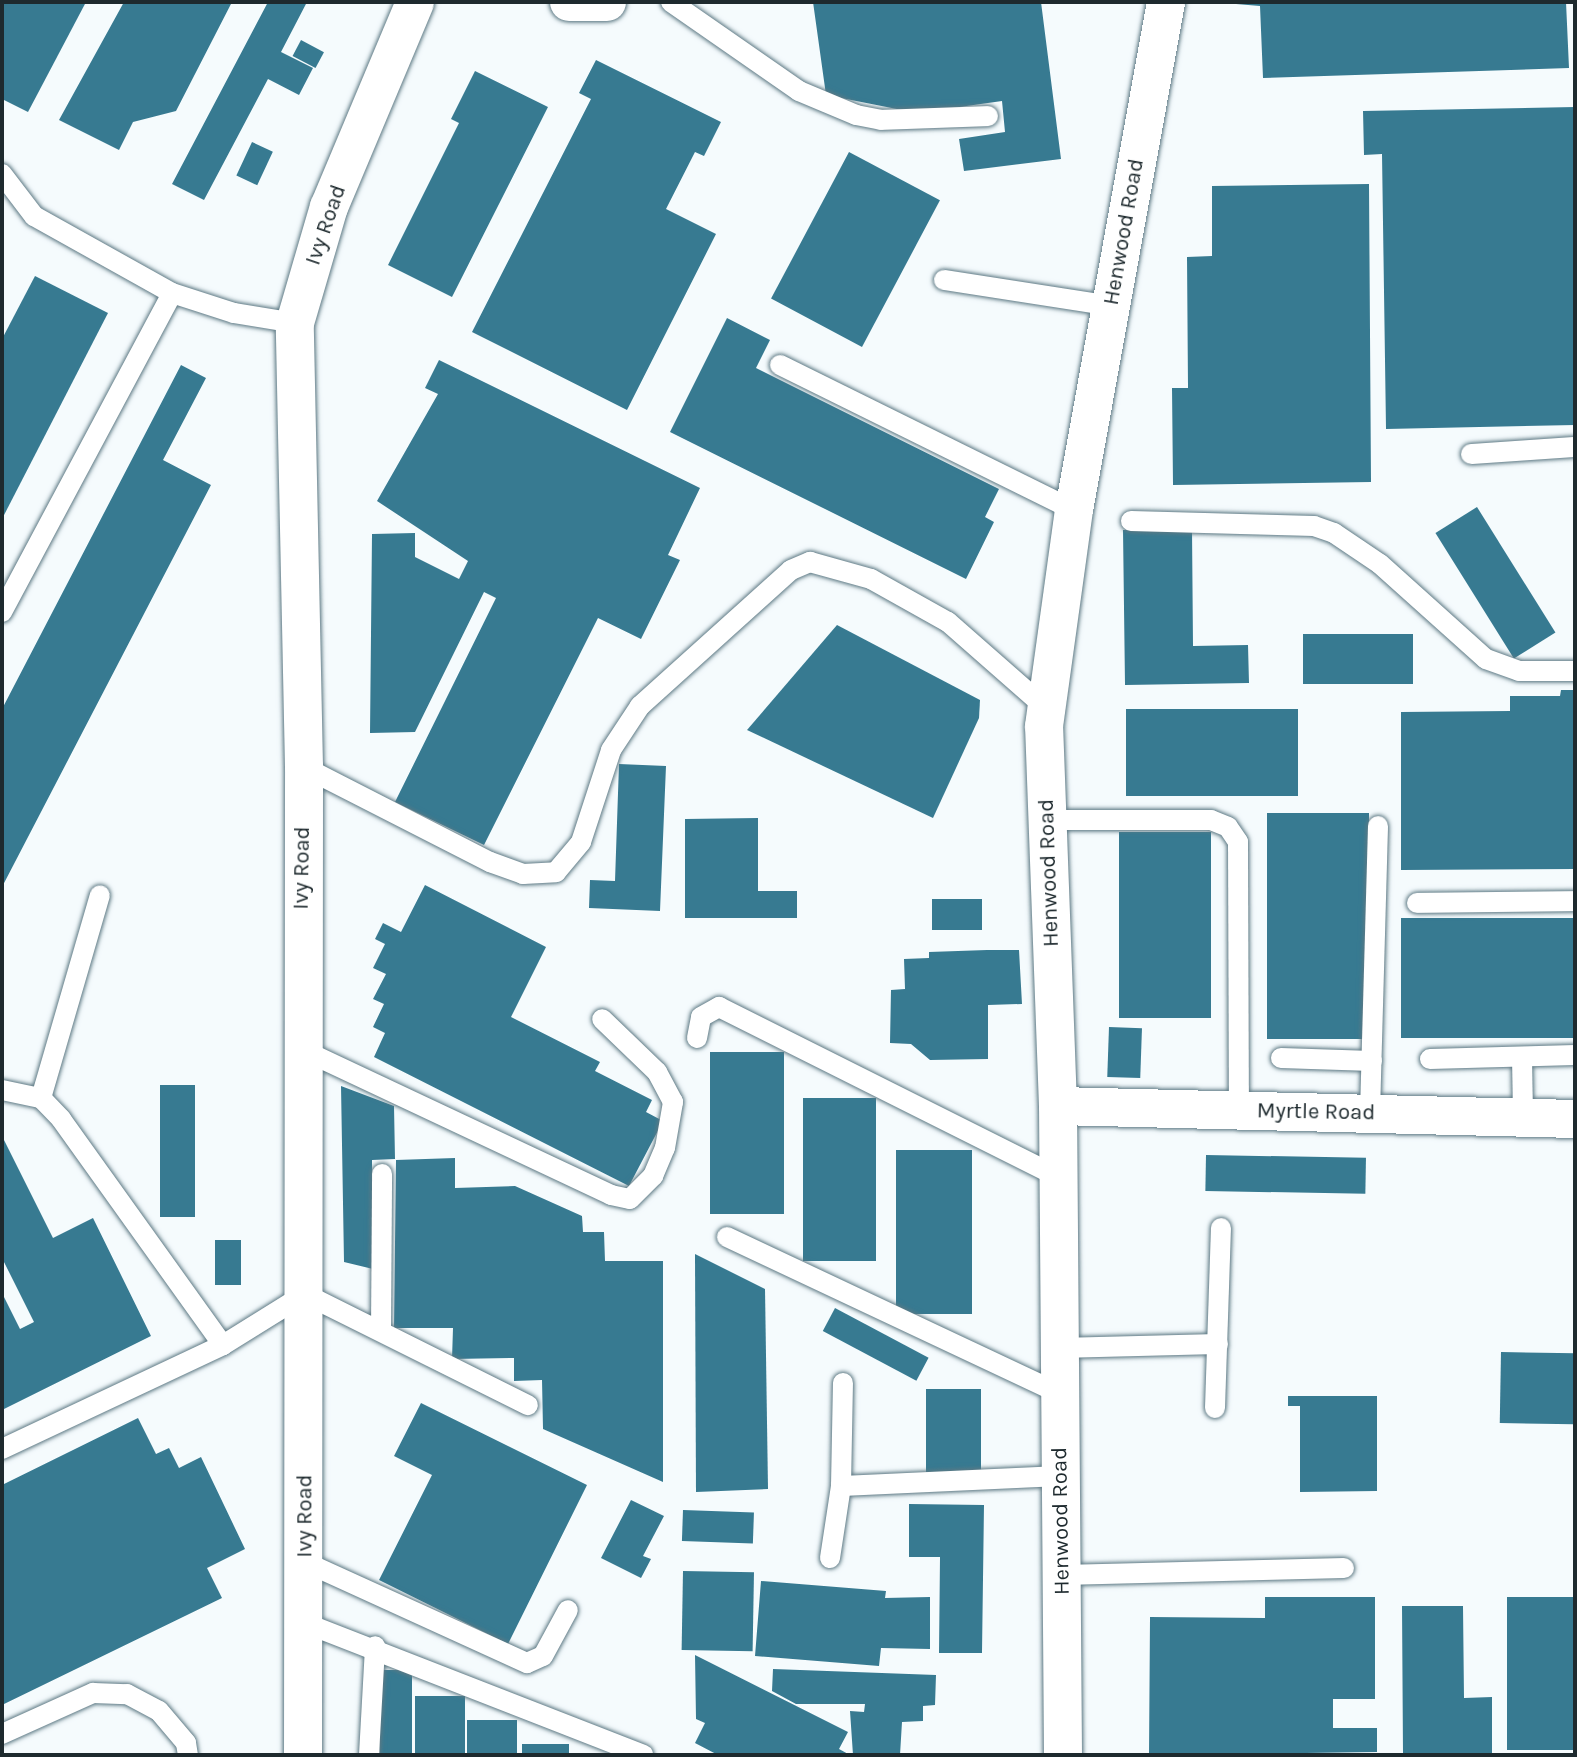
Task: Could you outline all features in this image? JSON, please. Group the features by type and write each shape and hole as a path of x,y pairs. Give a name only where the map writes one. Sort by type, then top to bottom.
{"street":[{"name":"Ivy Road","path":"303,1755 305,1294 301,1049 304,767 295,323 329,207 415,2"},
{"path":"569,2 607,2"},
{"name":"Henwood Road","path":"1063,1755 1058,1106 1046,708 1074,510 1166,2"},
{"name":"Myrtle Road","path":"1058,1106 1575,1119"}],"lane":[{"path":"671,2 799,91 856,115 881,120 988,116"},
{"path":"4,187 34,216 172,293 234,313 295,323"},
{"path":"944,280 1111,306"},
{"path":"2,612 172,293"},
{"path":"780,365 1074,510"},
{"path":"1471,454 1575,447"},
{"path":"1131,521 1314,526 1334,533 1380,564 1486,659 1519,671 1575,671"},
{"path":"304,767 490,862 523,874 556,872 581,842 611,750 640,706 791,570 810,562 871,579 948,622 1046,708"},
{"path":"1047,820 1211,820 1228,827 1238,842 1239,1110"},
{"path":"1370,1113 1378,826"},
{"path":"41,1098 100,895"},
{"path":"1417,903 1575,901"},
{"path":"697,1038 701,1017 719,1007 1058,1177"},
{"path":"301,1049 611,1195 630,1199 653,1176 665,1148 673,1102 657,1072 602,1019"},
{"path":"1430,1059 1575,1055"},
{"path":"1522,1057 1523,1117"},
{"path":"1281,1058 1372,1061"},
{"path":"2,1090 41,1098 223,1345"},
{"path":"381,1330 382,1174"},
{"path":"1215,1408 1221,1228"},
{"path":"727,1237 1059,1393"},
{"path":"2,1449 223,1345 305,1294 528,1405"},
{"path":"1059,1348 1218,1344"},
{"path":"830,1558 841,1486 843,1383"},
{"path":"841,1486 1061,1476"},
{"path":"305,1562 527,1663 543,1656 568,1610"},
{"path":"1062,1575 1344,1568"},
{"path":"305,1623 375,1646 643,1755"},
{"path":"369,1755 375,1646"},
{"path":"2,1734 93,1693 127,1694 159,1711 186,1743 188,1755"}],"building":[{"path":"2,2 86,2 28,112 2,99"},
{"path":"124,2 232,2 176,111 133,122 119,150 59,120"},
{"path":"268,2 307,2 281,52 313,68 299,95 268,79 204,200 172,184"},
{"path":"813,2 1041,2 1061,159 964,171 959,139 1005,132 1002,101 917,113 826,95"},
{"path":"1212,2 1566,2 1569,68 1263,78 1260,6"},
{"path":"301,40 324,52 316,68 293,56"},
{"path":"596,60 721,122 704,156 695,152 666,209 716,234 627,410 472,332 591,99 579,93"},
{"path":"475,71 548,107 452,297 388,265 459,123 451,119"},
{"path":"1575,107 1575,425 1386,429 1382,154 1364,155 1363,111"},
{"path":"252,142 273,152 257,185 236,176"},
{"path":"849,152 940,200 862,347 771,299"},
{"path":"1369,184 1371,482 1173,485 1172,388 1188,388 1187,257 1212,256 1212,186"},
{"path":"35,276 108,313 2,519 2,339"},
{"path":"727,318 770,340 756,368 999,489 985,517 994,522 966,579 670,432"},
{"path":"439,360 700,488 668,555 680,560 641,639 598,618 484,845 395,802 496,598 484,592 415,732 370,733 372,534 415,533 415,557 459,579 468,561 377,501 438,394 425,388"},
{"path":"181,365 206,378 163,460 211,485 2,887 2,709"},
{"path":"1477,507 1555,633 1514,658 1435,533"},
{"path":"1192,529 1193,646 1248,645 1249,683 1125,685 1123,530"},
{"path":"837,625 980,700 979,718 933,818 747,730"},
{"path":"1303,634 1413,634 1413,684 1303,684"},
{"path":"1561,690 1575,690 1575,869 1401,870 1401,712 1510,711 1510,696 1560,696"},
{"path":"1126,709 1298,709 1298,796 1126,796"},
{"path":"619,764 666,766 660,911 589,908 590,880 615,881"},
{"path":"1267,813 1369,813 1369,1039 1267,1039"},
{"path":"758,818 758,891 797,891 797,918 685,918 685,819"},
{"path":"1119,832 1211,832 1211,1018 1119,1018"},
{"path":"425,885 546,947 511,1017 600,1062 595,1071 652,1100 646,1112 663,1121 629,1186 374,1057 385,1033 373,1027 384,1004 373,999 386,974 373,968 385,944 375,939 383,923 401,932"},
{"path":"932,899 982,899 982,930 932,930"},
{"path":"1401,918 1575,918 1575,1038 1401,1038"},
{"path":"1019,950 1022,1004 988,1005 988,1059 930,1060 911,1044 890,1043 891,990 905,989 904,959 929,958 929,952"},
{"path":"1109,1027 1142,1028 1140,1078 1107,1077"},
{"path":"710,1052 784,1052 784,1214 710,1214"},
{"path":"160,1085 195,1085 195,1217 160,1217"},
{"path":"341,1086 394,1106 395,1159 372,1160 373,1269 344,1262"},
{"path":"803,1098 876,1098 876,1261 803,1261"},
{"path":"2,1136 53,1238 93,1218 151,1336 2,1410 2,1293 20,1329 34,1322 2,1258"},
{"path":"896,1150 972,1150 972,1314 896,1314"},
{"path":"1206,1155 1366,1158 1365,1194 1205,1191"},
{"path":"455,1158 455,1188 515,1186 582,1216 583,1232 604,1232 605,1261 663,1261 663,1482 543,1429 542,1380 514,1381 514,1358 452,1359 453,1328 394,1328 396,1160"},
{"path":"215,1240 241,1240 241,1285 215,1285"},
{"path":"695,1254 765,1289 768,1489 696,1492"},
{"path":"835,1308 929,1358 916,1381 823,1331"},
{"path":"1501,1352 1575,1353 1574,1424 1500,1423"},
{"path":"926,1389 981,1389 981,1472 926,1472"},
{"path":"1288,1396 1377,1396 1377,1491 1300,1492 1300,1406 1288,1406"},
{"path":"421,1403 587,1485 508,1644 379,1580 432,1475 394,1456"},
{"path":"138,1418 156,1454 169,1448 179,1468 201,1457 245,1549 207,1568 222,1598 2,1705 2,1485"},
{"path":"631,1500 664,1516 643,1556 651,1559 641,1578 601,1558"},
{"path":"909,1504 984,1505 982,1653 939,1653 940,1557 909,1557"},
{"path":"683,1510 754,1512 753,1543 682,1541"},
{"path":"683,1571 754,1572 753,1651 682,1650"},
{"path":"761,1581 886,1591 885,1598 930,1597 930,1649 881,1648 879,1666 755,1656"},
{"path":"1265,1597 1375,1597 1375,1699 1333,1699 1333,1728 1377,1728 1377,1752 1149,1755 1150,1617 1265,1618"},
{"path":"1507,1597 1575,1597 1575,1750 1507,1750"},
{"path":"1402,1606 1463,1606 1464,1698 1492,1697 1492,1755 1403,1755"},
{"path":"695,1655 848,1732 839,1749 850,1755 718,1755 695,1743 705,1723 696,1719"},
{"path":"773,1669 936,1675 935,1705 923,1706 923,1721 902,1722 900,1755 853,1755 850,1711 864,1712 865,1704 796,1704 772,1691"},
{"path":"380,1670 412,1670 412,1755 380,1755"},
{"path":"415,1696 465,1696 465,1755 415,1755"},
{"path":"467,1720 517,1720 517,1755 467,1755"},
{"path":"522,1744 569,1744 569,1755 522,1755"}]}
